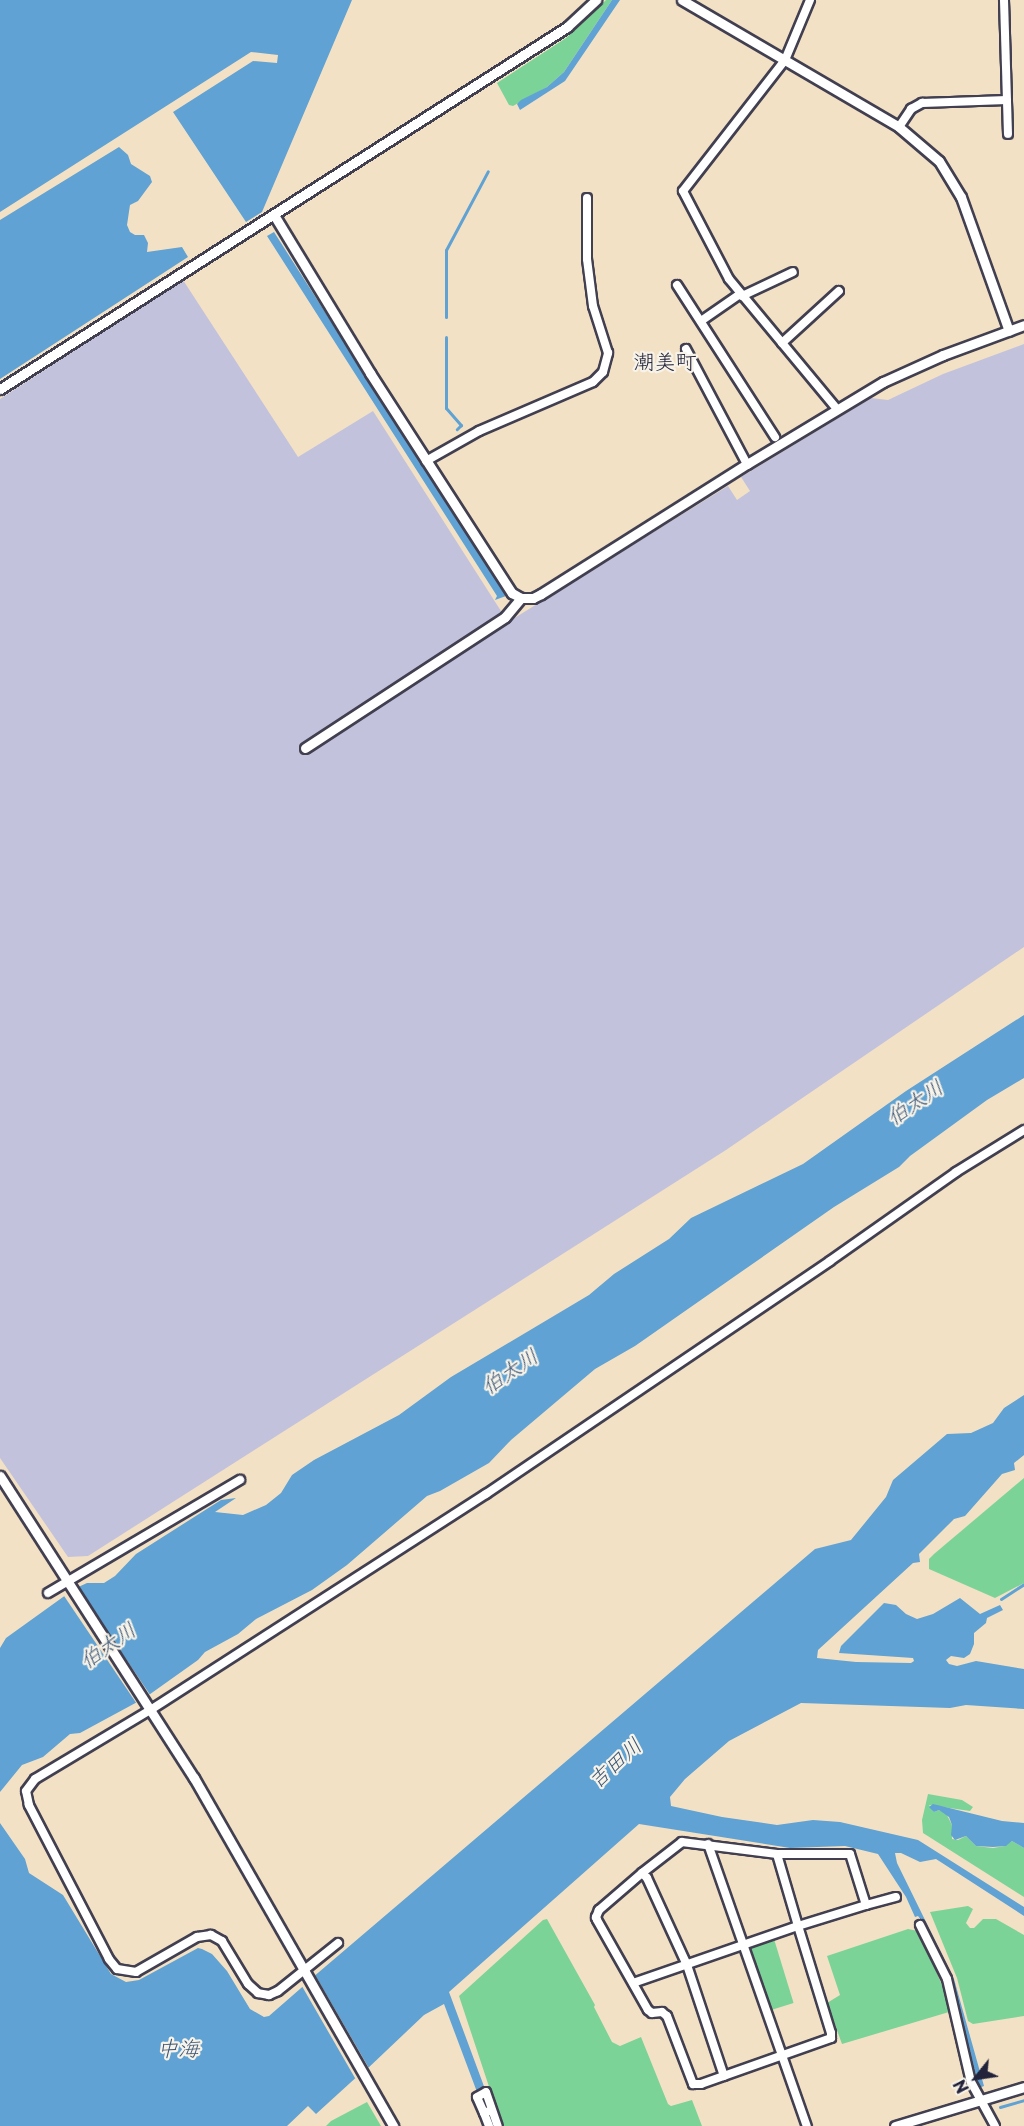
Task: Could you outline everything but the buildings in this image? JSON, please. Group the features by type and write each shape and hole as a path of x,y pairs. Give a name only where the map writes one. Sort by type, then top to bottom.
{"street":[{"path":"0,388 567,27 596,0"},
{"path":"682,0 899,127 922,144 950,176 969,216 1009,331"},
{"path":"810,0 785,60 683,188 683,194 729,279 837,409"},
{"path":"1004,0 1008,134"},
{"path":"899,127 911,109 922,103 1007,100"},
{"path":"426,461 479,431 593,382 603,372 608,353 593,306 588,271 585,228 587,198"},
{"path":"274,215 426,461 512,593 521,598 533,598 541,594 747,464 883,382 933,359 1024,325"},
{"path":"701,321 741,295 793,272"},
{"path":"677,285 775,437"},
{"path":"782,343 840,291"},
{"path":"686,350 747,464"},
{"path":"305,748 505,617 521,598"},
{"path":"338,1943 306,1973 275,1994 269,1995 258,1993 248,1984 222,1941 211,1935 197,1937 136,1972 117,1969 109,1959 28,1805 26,1791 34,1779 152,1709 486,1494 830,1261 956,1172 1024,1130"},
{"path":"0,1476 66,1582 152,1709 194,1778 393,2126"},
{"path":"48,1593 240,1480"},
{"path":"777,1854 831,2037 782,2057 701,2084 690,2081 667,2016 662,2012 652,2013 648,2010 596,1917 599,1910 677,1843 708,1844 777,1854 850,1854 866,1905"},
{"path":"708,1844 807,2126"},
{"path":"642,1873 647,1878 687,1965 724,2076"},
{"path":"633,1983 798,1926 896,1897"},
{"path":"920,1925 951,1988 971,2082 995,2126"},
{"path":"895,2126 1024,2087"},
{"path":"480,2095 486,2092 489,2126"},
{"path":"488,2111 498,2126"}],"shaded area":[{"path":"183,280 298,457 373,411 508,622 728,486 737,500 750,491 741,477 871,398 888,400 943,374 1024,344 1024,947 726,1150 88,1556 68,1557 0,1458 0,399"}],"green space":[{"path":"606,0 612,0 564,72 547,87 513,106 509,105 497,83 566,38"},
{"path":"1024,1478 1024,1583 995,1598 929,1569 929,1559 934,1554"},
{"path":"928,1794 962,1800 973,1807 970,1811 929,1805 934,1812 939,1810 946,1813 952,1825 952,1839 958,1840 966,1836 976,1846 993,1848 1005,1846 1012,1841 1024,1848 1024,1897 923,1833 922,1820"},
{"path":"968,1906 973,1909 966,1923 970,1928 974,1928 983,1919 996,1919 1024,1935 1024,2016 973,2024 968,2021 957,1978 930,1912"},
{"path":"547,1919 595,2005 612,2042 620,2046 641,2037 668,2104 671,2106 692,2100 702,2126 502,2126 459,1996 543,1920"},
{"path":"908,1929 918,1931 947,1997 949,2012 842,2044 827,2003 840,1995 827,1956"},
{"path":"774,1939 794,2003 770,2010 750,1946"},
{"path":"367,2102 381,2126 326,2126 331,2121"}],"water":[{"path":"0,0 352,0 262,212 246,222 173,112 253,61 277,63 278,55 251,52 0,212"},
{"path":"612,0 620,0 565,81 520,110 517,104 521,100 547,87 564,72"},
{"path":"119,147 128,155 131,164 150,176 152,182 138,201 130,205 127,225 130,232 135,235 144,235 148,243 147,252 182,247 188,257 0,379 0,220"},
{"path":"274,232 506,596 495,600 497,596 267,236"},
{"name":"伯太川","path":"1024,1015 1024,1078 987,1100 910,1156 899,1167 834,1207 635,1346 595,1369 511,1440 489,1463 427,1496 347,1565 312,1590 256,1619 238,1634 205,1652 198,1660 146,1697 74,1589 87,1583 104,1583 115,1576 136,1554 221,1500 236,1498 215,1512 243,1515 266,1505 281,1493 292,1475 314,1460 399,1415 451,1377 589,1295 614,1274 669,1239 691,1218 803,1164 906,1091"},
{"name":"吉田川","path":"1024,1395 1024,1455 1014,1463 1015,1470 1002,1474 965,1516 954,1519 919,1554 920,1562 913,1563 818,1650 817,1658 856,1662 911,1663 914,1661 913,1658 839,1653 841,1646 884,1603 896,1605 906,1614 917,1619 933,1614 960,1598 980,1614 1000,1605 1003,1610 987,1618 986,1623 974,1633 974,1644 970,1654 964,1658 951,1656 946,1660 949,1664 957,1666 976,1661 1024,1669 1024,1709 966,1705 950,1708 801,1703 729,1741 685,1779 670,1797 671,1806 722,1817 777,1825 813,1820 840,1822 918,1840 1024,1907 1024,1916 936,1859 920,1862 901,1853 895,1853 897,1863 954,1979 984,2086 979,2088 954,1985 925,1925 918,1916 915,1917 906,1897 878,1854 845,1846 790,1848 639,1824 449,1992 485,2089 477,2092 444,2004 424,2015 366,2070 312,1978 815,1549 851,1540 886,1497 893,1480 947,1434 971,1433 993,1423 1004,1408"},
{"path":"70,1592 141,1700 80,1733 70,1734 43,1757 22,1765 0,1792 0,1648 6,1638"},
{"path":"933,1804 1002,1821 1024,1823 1024,1848 1012,1841 1006,1846 993,1847 976,1846 966,1836 955,1840 951,1835 952,1825 949,1817 939,1810 934,1812 929,1807"},
{"name":"中海","path":"0,1823 25,1859 29,1873 63,1895 111,1974 126,1982 139,1980 198,1948 202,1949 212,1954 227,1971 250,2009 264,2017 269,2016 308,1982 361,2073 316,2114 308,2106 287,2126 0,2126"}],"pier":[{"path":"76,1585 152,1698 139,1707 63,1594"},
{"path":"314,1973 370,2070 355,2078 299,1982"}],"waterway":[{"path":"446,317 446,250 488,171"},
{"path":"446,337 446,408 461,425 457,429"},
{"path":"1001,1599 1024,1584"},
{"path":"483,2097 493,2126"},
{"path":"1000,2107 1024,2100"}],"district":[{"name":"潮美町","path":"665,360"}]}
